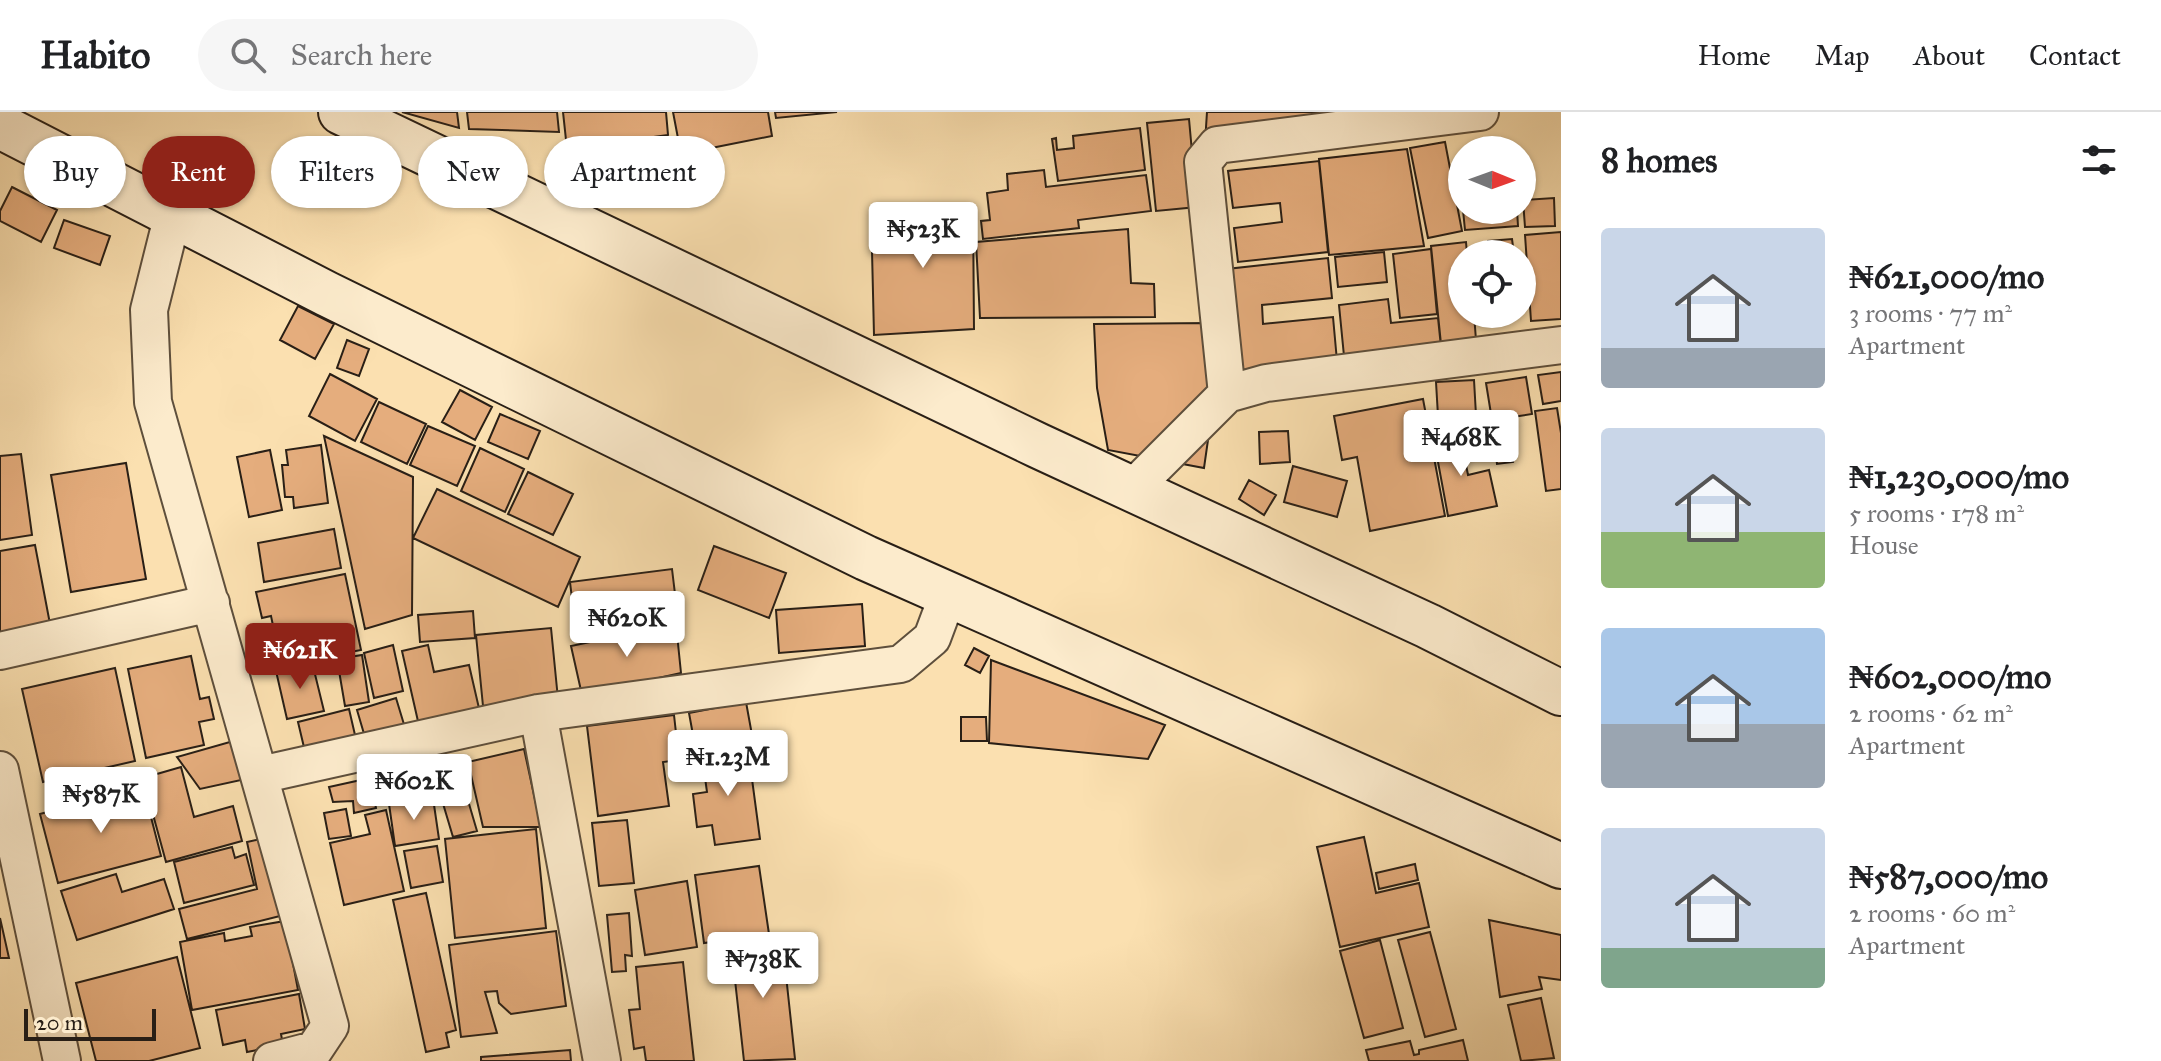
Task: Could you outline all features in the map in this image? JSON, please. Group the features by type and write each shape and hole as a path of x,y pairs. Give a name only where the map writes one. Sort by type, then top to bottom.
{"street":[{"path":"341,112 1132,489 1428,626 1561,693"},
{"path":"1227,394 1203,162 1217,145 1480,112"},
{"path":"0,126 327,294 852,552 1561,866"},
{"path":"173,214 149,310 153,402 330,1026 314,1050 272,1061"},
{"path":"1132,489 1227,394 1266,383 1561,345"},
{"path":"260,775 538,713 901,664 932,638 948,595"},
{"path":"0,651 211,603"},
{"path":"538,713 602,1061"},
{"path":"0,770 62,1061"}],"building":[{"path":"402,112 457,112 459,128"},
{"path":"467,112 557,112 559,132 469,129"},
{"path":"563,112 666,112 668,135 566,136"},
{"path":"673,112 768,112 772,136 725,145 725,136 678,136"},
{"path":"775,112 837,112 776,118"},
{"path":"1207,112 1318,112 1318,129 1204,158"},
{"path":"1189,119 1197,207 1156,211 1147,123"},
{"path":"1140,128 1145,170 1058,181 1052,139 1056,138 1057,150 1074,148 1073,136"},
{"path":"1445,142 1448,158 1448,224 1461,224 1462,231 1428,238 1410,148"},
{"path":"1407,149 1424,246 1329,255 1319,159"},
{"path":"1319,161 1328,252 1238,262 1234,228 1282,222 1280,203 1233,208 1228,171"},
{"path":"1044,170 1046,187 1146,175 1151,211 1078,220 1079,228 983,239 981,221 990,220 987,193 1008,190 1007,174"},
{"path":"12,187 24,193 24,208 57,210 41,242 0,221 0,211"},
{"path":"1554,198 1555,226 1525,227 1525,224 1536,224 1536,199"},
{"path":"973,207 974,329 874,335 871,209"},
{"path":"64,220 110,236 100,265 54,248"},
{"path":"1464,224 1518,224 1518,226 1465,230"},
{"path":"1128,229 1131,283 1154,284 1155,317 980,318 976,242"},
{"path":"1561,232 1561,319 1536,321 1536,240 1525,240 1525,235"},
{"path":"1448,244 1448,328 1475,328 1476,340 1441,344 1431,246"},
{"path":"1431,249 1437,314 1400,318 1393,254"},
{"path":"1384,252 1387,282 1338,287 1335,257"},
{"path":"1328,258 1332,298 1262,305 1263,324 1333,317 1337,361 1238,371 1227,269"},
{"path":"1388,299 1391,323 1438,318 1441,347 1344,356 1339,305"},
{"path":"298,306 334,324 315,359 280,340"},
{"path":"1210,323 1214,398 1204,468 1108,450 1097,388 1094,324"},
{"path":"347,340 369,349 359,376 337,368"},
{"path":"1561,372 1561,401 1543,404 1538,375"},
{"path":"330,374 377,399 355,441 309,416"},
{"path":"1526,377 1532,414 1492,420 1486,383"},
{"path":"1474,380 1476,415 1438,416 1436,382"},
{"path":"460,390 492,407 475,440 442,422"},
{"path":"1423,399 1445,516 1370,531 1357,457 1342,460 1334,416"},
{"path":"379,402 426,424 407,464 361,442"},
{"path":"1557,408 1561,433 1561,489 1546,491 1535,411"},
{"path":"500,414 540,431 528,459 488,442"},
{"path":"428,426 475,446 457,486 410,465"},
{"path":"1459,429 1468,475 1489,470 1497,506 1448,516 1433,435"},
{"path":"1507,429 1513,462 1497,464 1493,431"},
{"path":"1288,431 1290,462 1260,464 1259,432"},
{"path":"324,436 413,477 412,615 365,629"},
{"path":"321,445 328,503 294,508 293,497 285,497 282,465 288,465 286,450"},
{"path":"480,448 524,469 505,512 461,491"},
{"path":"270,450 282,510 249,517 237,457"},
{"path":"21,454 32,535 0,540 0,456"},
{"path":"126,463 146,579 71,592 51,475"},
{"path":"1293,466 1347,481 1337,517 1284,502"},
{"path":"528,472 573,494 553,535 508,514"},
{"path":"1249,480 1276,495 1264,515 1239,499"},
{"path":"437,489 580,557 558,607 413,538"},
{"path":"334,529 341,568 264,582 258,543"},
{"path":"35,545 50,624 0,633 0,551"},
{"path":"714,546 786,573 769,618 698,590"},
{"path":"672,569 678,619 576,632 570,582"},
{"path":"345,574 361,650 272,667 266,642 276,640 271,616 262,618 256,592"},
{"path":"862,604 865,646 779,653 776,610"},
{"path":"473,611 475,638 420,642 418,615"},
{"path":"676,624 681,673 582,695 571,646"},
{"path":"551,628 558,699 483,706 476,635"},
{"path":"393,645 403,691 374,698 364,653"},
{"path":"428,645 434,672 469,665 481,717 420,730 402,651"},
{"path":"974,648 989,656 980,673 965,665"},
{"path":"362,655 369,702 345,706 337,659"},
{"path":"191,656 200,699 209,697 214,719 199,722 204,745 146,758 128,669"},
{"path":"991,660 1165,725 1148,759 989,743"},
{"path":"312,662 324,711 287,719 276,671"},
{"path":"115,668 135,761 43,782 22,689"},
{"path":"396,698 406,731 367,744 357,710"},
{"path":"746,702 752,735 695,746 689,713"},
{"path":"349,709 358,748 307,760 298,722"},
{"path":"674,715 679,760 663,762 669,806 598,816 587,726"},
{"path":"961,717 986,717 987,741 961,741"},
{"path":"244,738 255,777 200,789 177,757"},
{"path":"524,749 541,827 483,827 468,762"},
{"path":"748,749 760,839 715,845 712,825 697,827 693,794 707,792 702,756"},
{"path":"457,763 477,831 453,837 433,770"},
{"path":"423,766 428,794 383,800 379,773"},
{"path":"181,767 194,817 233,806 242,841 166,862 143,778"},
{"path":"370,778 376,808 354,813 353,801 333,802 329,787"},
{"path":"143,786 161,856 58,883 40,814"},
{"path":"433,798 439,839 395,846 389,804"},
{"path":"346,809 351,836 329,839 324,813"},
{"path":"386,810 404,891 344,905 330,843 370,834 365,815"},
{"path":"627,820 634,883 599,886 592,823"},
{"path":"536,829 546,928 455,938 445,839"},
{"path":"269,837 288,914 187,939 179,909 257,889 247,842"},
{"path":"1364,837 1376,893 1419,883 1429,927 1340,947 1317,847"},
{"path":"437,846 443,882 411,888 404,851"},
{"path":"232,847 235,858 246,854 254,885 184,903 174,862"},
{"path":"1415,864 1418,880 1379,889 1376,873"},
{"path":"759,866 769,934 704,943 695,875"},
{"path":"116,874 122,892 164,879 174,909 77,940 61,891"},
{"path":"687,881 697,947 645,955 635,890"},
{"path":"426,893 456,1030 446,1033 449,1047 426,1052 393,900"},
{"path":"629,913 632,956 625,955 626,971 612,972 607,915"},
{"path":"0,918 9,958 0,958"},
{"path":"1489,920 1561,935 1561,980 1539,977 1542,989 1500,997"},
{"path":"285,921 298,990 192,1010 180,942 224,933 225,941 252,936 250,927"},
{"path":"556,931 566,1006 511,1014 499,1003 497,991 485,992 497,1033 461,1037 449,945"},
{"path":"1430,932 1456,1029 1425,1037 1398,940"},
{"path":"782,938 795,1059 744,1061 731,944"},
{"path":"1380,940 1403,1028 1364,1038 1340,951"},
{"path":"177,957 200,1048 149,1061 96,1061 76,983"},
{"path":"683,962 694,1061 646,1061 644,1047 634,1049 629,1010 640,1009 636,967"},
{"path":"299,994 305,1029 281,1034 283,1045 247,1052 245,1040 223,1045 216,1010"},
{"path":"1541,998 1554,1058 1521,1061 1508,1005"},
{"path":"1463,1040 1468,1061 1369,1061 1366,1050 1410,1041 1414,1055 1419,1054 1419,1050"},
{"path":"570,1050 571,1061 481,1061 481,1057"}]}
